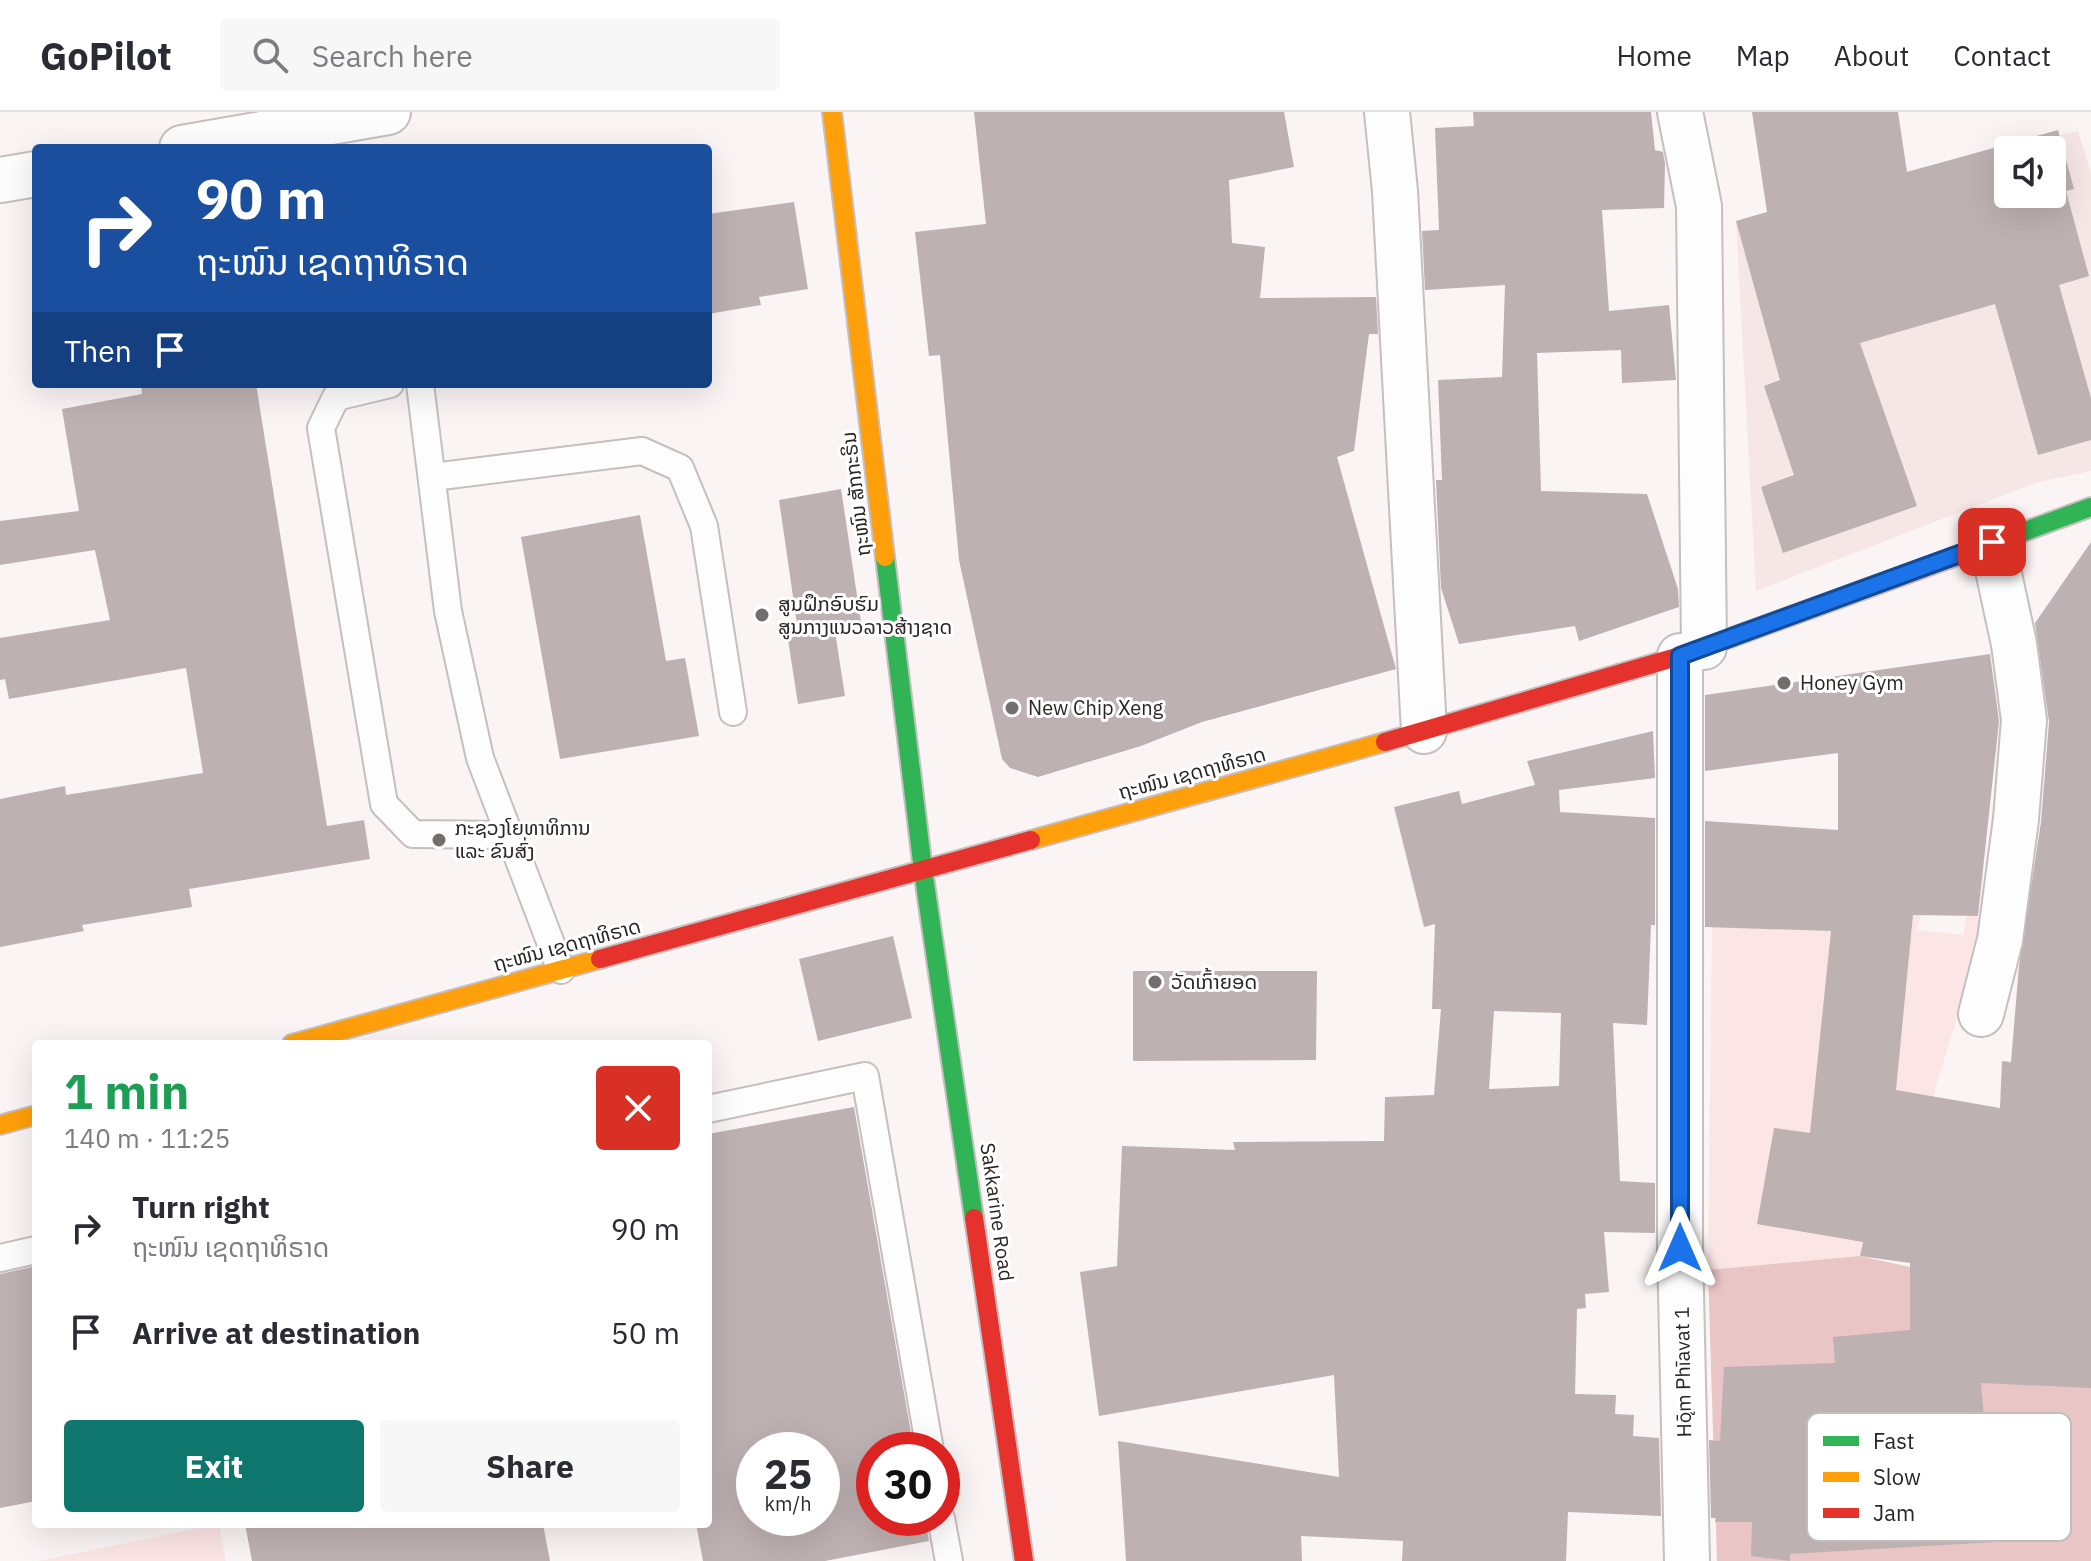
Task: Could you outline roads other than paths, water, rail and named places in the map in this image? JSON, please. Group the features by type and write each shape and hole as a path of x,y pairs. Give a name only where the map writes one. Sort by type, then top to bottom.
{"main road":[{"name":"ຖະໜົນ ສັກກະຣິນ","path":"832,112 923,870"},
{"name":"ຖະໜົນ ເຊດຖາທິຣາດ","path":"307,1040 1424,731 1692,651 2091,507"},
{"name":"Sakkarine Road","path":"923,870 1024,1561"},
{"path":"0,1125 32,1116"}],"street":[{"path":"205,144 388,112"},
{"path":"1387,112 1395,191 1424,731"},
{"name":"Hǭm Phīavat 1","path":"1680,112 1699,206 1680,1248 1687,1561"},
{"path":"0,180 32,175"},
{"path":"1981,1014 2000,940 2016,819 2024,720 2014,644 1992,542"}],"lane":[{"path":"373,388 336,397 321,428 384,804 413,834 507,835"},
{"path":"421,388 448,611 480,758 561,970"},
{"path":"433,477 642,451 680,468 704,526 733,712"},
{"path":"712,1108 865,1076 927,1432"},
{"path":"0,1258 32,1251"},
{"path":"944,1536 949,1561"}],"place":[{"name":"ສູນຝຶກອົບຮົມ ສູນກາງແນວລາວສ້າງຊາດ","path":"762,615"},
{"name":"Honey Gym","path":"1784,683"},
{"name":"New Chip Xeng","path":"1012,708"},
{"name":"ກະຊວງໂຍທາທິການ ແລະ ຂົນສົ່ງ","path":"439,840"},
{"name":"ວັດເກົ້າຍອດ","path":"1155,982"}]}
